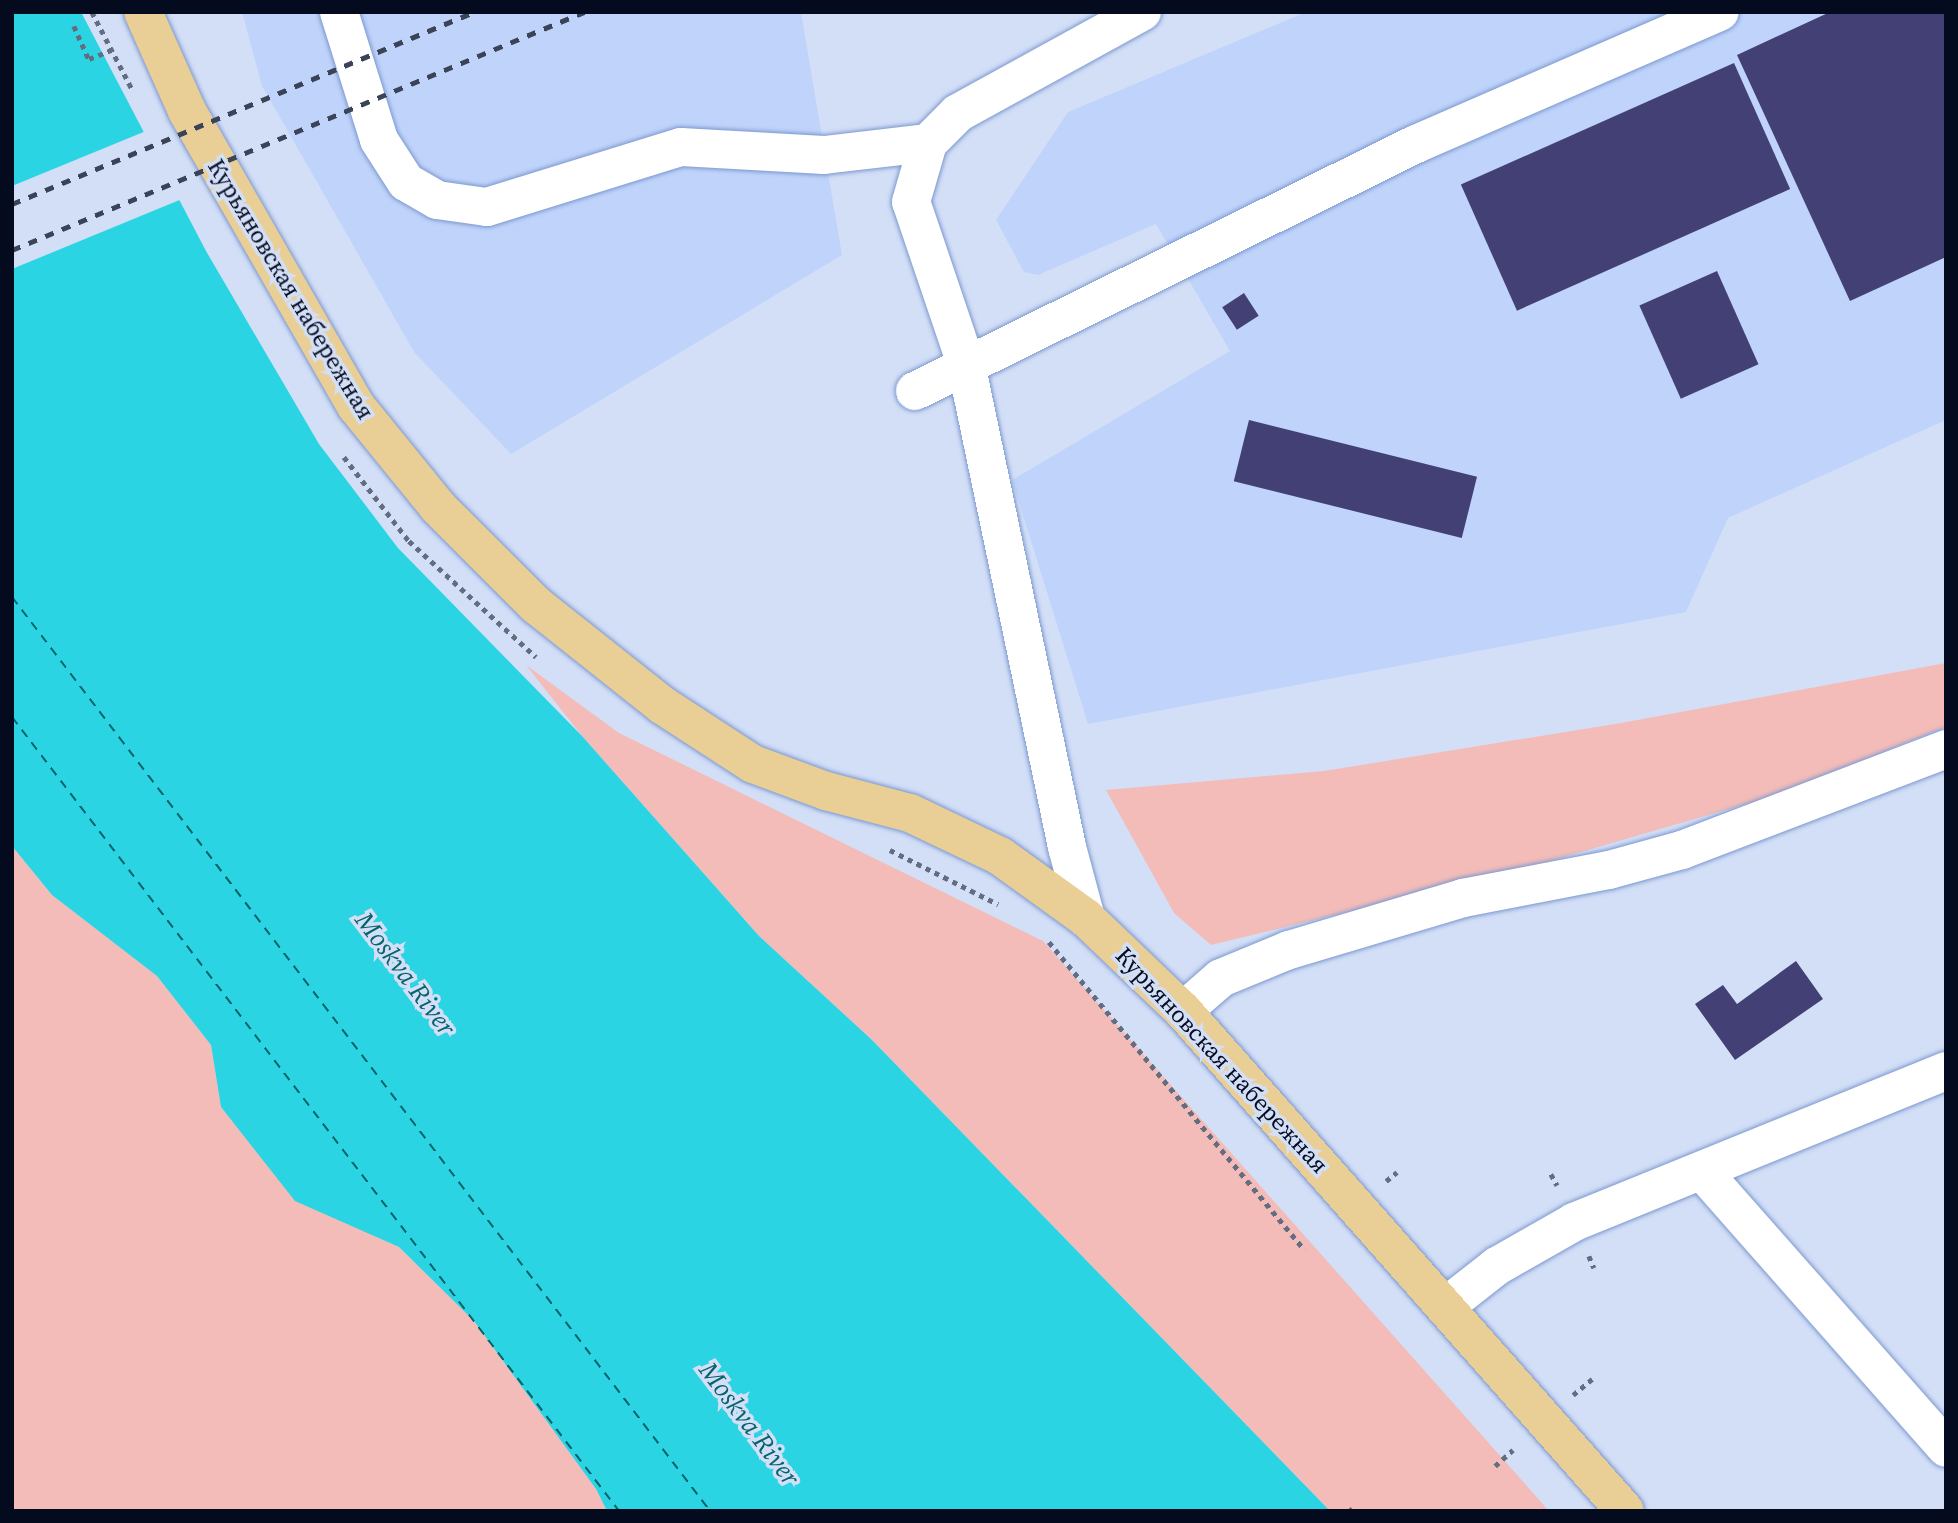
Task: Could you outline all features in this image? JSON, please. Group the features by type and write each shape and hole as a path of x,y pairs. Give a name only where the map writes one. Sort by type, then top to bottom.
{"main road":[{"path":"143,12 187,111"},
{"name":"Курьяновская набережная","path":"187,111 356,406 438,507 536,605 662,705 753,764 826,791 910,813 1000,856 1086,918 1183,1011 1625,1511"}],"street":[{"name":"Курьяновская набережная","path":"129,12 187,111"},
{"name":"Курьяновская набережная","path":"157,12 187,111"},
{"path":"339,12 379,140 406,182 437,200 487,207 549,191 681,147 824,155 928,143"},
{"path":"1086,918 1067,847 967,368 911,202 928,143 958,113 1143,12"},
{"path":"915,391 967,368 1416,144 1719,12"},
{"path":"1183,1011 1221,978 1289,950 1463,898 1609,870 1682,850 1946,749"},
{"path":"1446,1306 1497,1266 1574,1222 1946,1071"},
{"path":"1702,1171 1946,1448"}],"path":[{"path":"74,26 89,59 111,50"},
{"path":"879,846 1010,911"},
{"path":"1042,933 1305,1250"},
{"path":"1386,1181 1397,1172"},
{"path":"1551,1174 1557,1185"},
{"path":"1589,1256 1594,1268"},
{"path":"1573,1395 1592,1379"},
{"path":"1495,1466 1513,1450"}],"shaded area":[{"path":"242,12 801,12 842,255 511,454 414,352 262,86"},
{"path":"1306,12 1946,12 1946,420 1728,518 1686,612 1088,724 1012,480 1230,351 1156,224 1038,275 1024,272 996,220 1068,112"},
{"path":"1946,663 1946,727 1767,798 1515,871 1211,945 1174,913 1106,790 1324,771 1621,723"},
{"path":"526,665 619,733 1043,941 1549,1511 1330,1511 872,1040 759,936 582,736"},
{"path":"12,846 52,895 157,976 211,1045 221,1107 295,1200 399,1247 474,1321 596,1489 607,1511 12,1511"}],"water":[{"name":"Moskva River","path":"12,12 81,12 206,251 319,444 398,548 582,736 759,936 872,1040 1330,1511 607,1511 596,1489 474,1321 399,1247 295,1201 221,1107 211,1045 157,976 52,895 12,846"}],"pier":[{"path":"146,131 182,199 12,269 12,186"}],"building":[{"path":"1830,12 1946,12 1946,257 1850,301 1737,55"},
{"path":"1734,63 1790,189 1517,311 1461,185"},
{"path":"1717,271 1758,364 1681,399 1639,306"},
{"path":"1244,293 1259,316 1237,330 1222,307"},
{"path":"1249,420 1477,477 1462,538 1234,481"},
{"path":"1796,961 1823,999 1735,1060 1695,1004 1723,985 1737,1004"}],"ferry route":[{"path":"12,597 710,1511"},
{"path":"12,717 619,1511"}],"railway":[{"path":"12,204 474,12"},
{"path":"12,250 584,12"}]}
